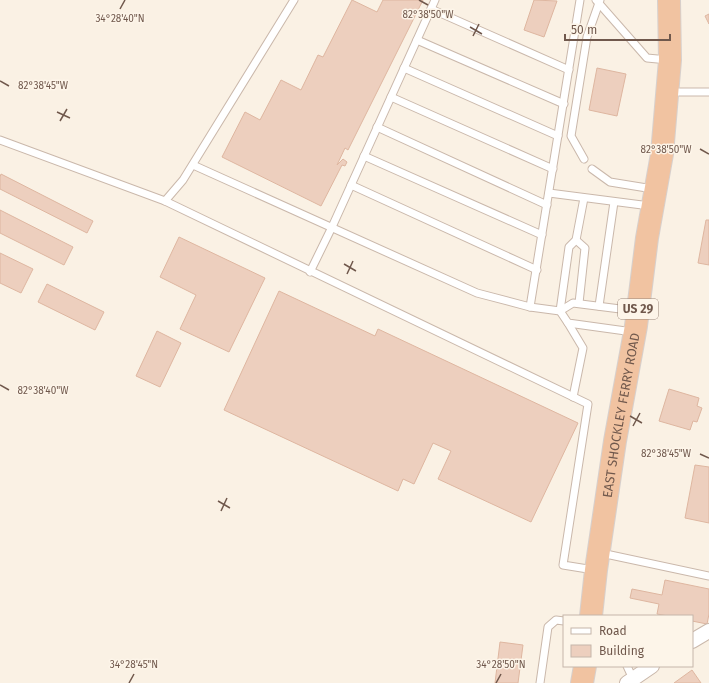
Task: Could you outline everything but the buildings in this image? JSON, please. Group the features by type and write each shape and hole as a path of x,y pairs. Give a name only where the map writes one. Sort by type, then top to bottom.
{"highway":[{"name":"EAST SHOCKLEY FERRY ROAD","path":"591,615 597,561 615,441 635,332 647,238 662,154 670,60 669,0"},
{"path":"582,683 584,667"}],"street":[{"path":"693,639 709,631"},
{"path":"630,681 651,667"}],"lane":[{"path":"165,201 184,180 294,0"},
{"path":"310,272 332,228 435,0"},
{"path":"530,307 580,0"},
{"path":"598,1 647,58 670,60"},
{"path":"584,159 571,136 587,37 598,1"},
{"path":"431,9 569,70"},
{"path":"417,40 564,104"},
{"path":"404,68 558,136"},
{"path":"668,92 709,92"},
{"path":"391,97 553,169"},
{"path":"377,127 547,205"},
{"path":"0,140 165,201 310,272 588,404 563,565 597,561 709,576"},
{"path":"364,156 542,235"},
{"path":"193,165 477,293 530,307 560,311 573,302 638,311"},
{"path":"592,169 610,182 654,198"},
{"path":"351,185 536,270"},
{"path":"549,193 614,202 654,198"},
{"path":"573,397 583,348 560,311 569,247 576,240 584,198"},
{"path":"599,306 614,202"},
{"path":"576,240 586,248 579,303"},
{"path":"568,323 635,332"},
{"path":"540,683 548,627 556,620 563,621"},
{"path":"627,667 630,681"}]}
